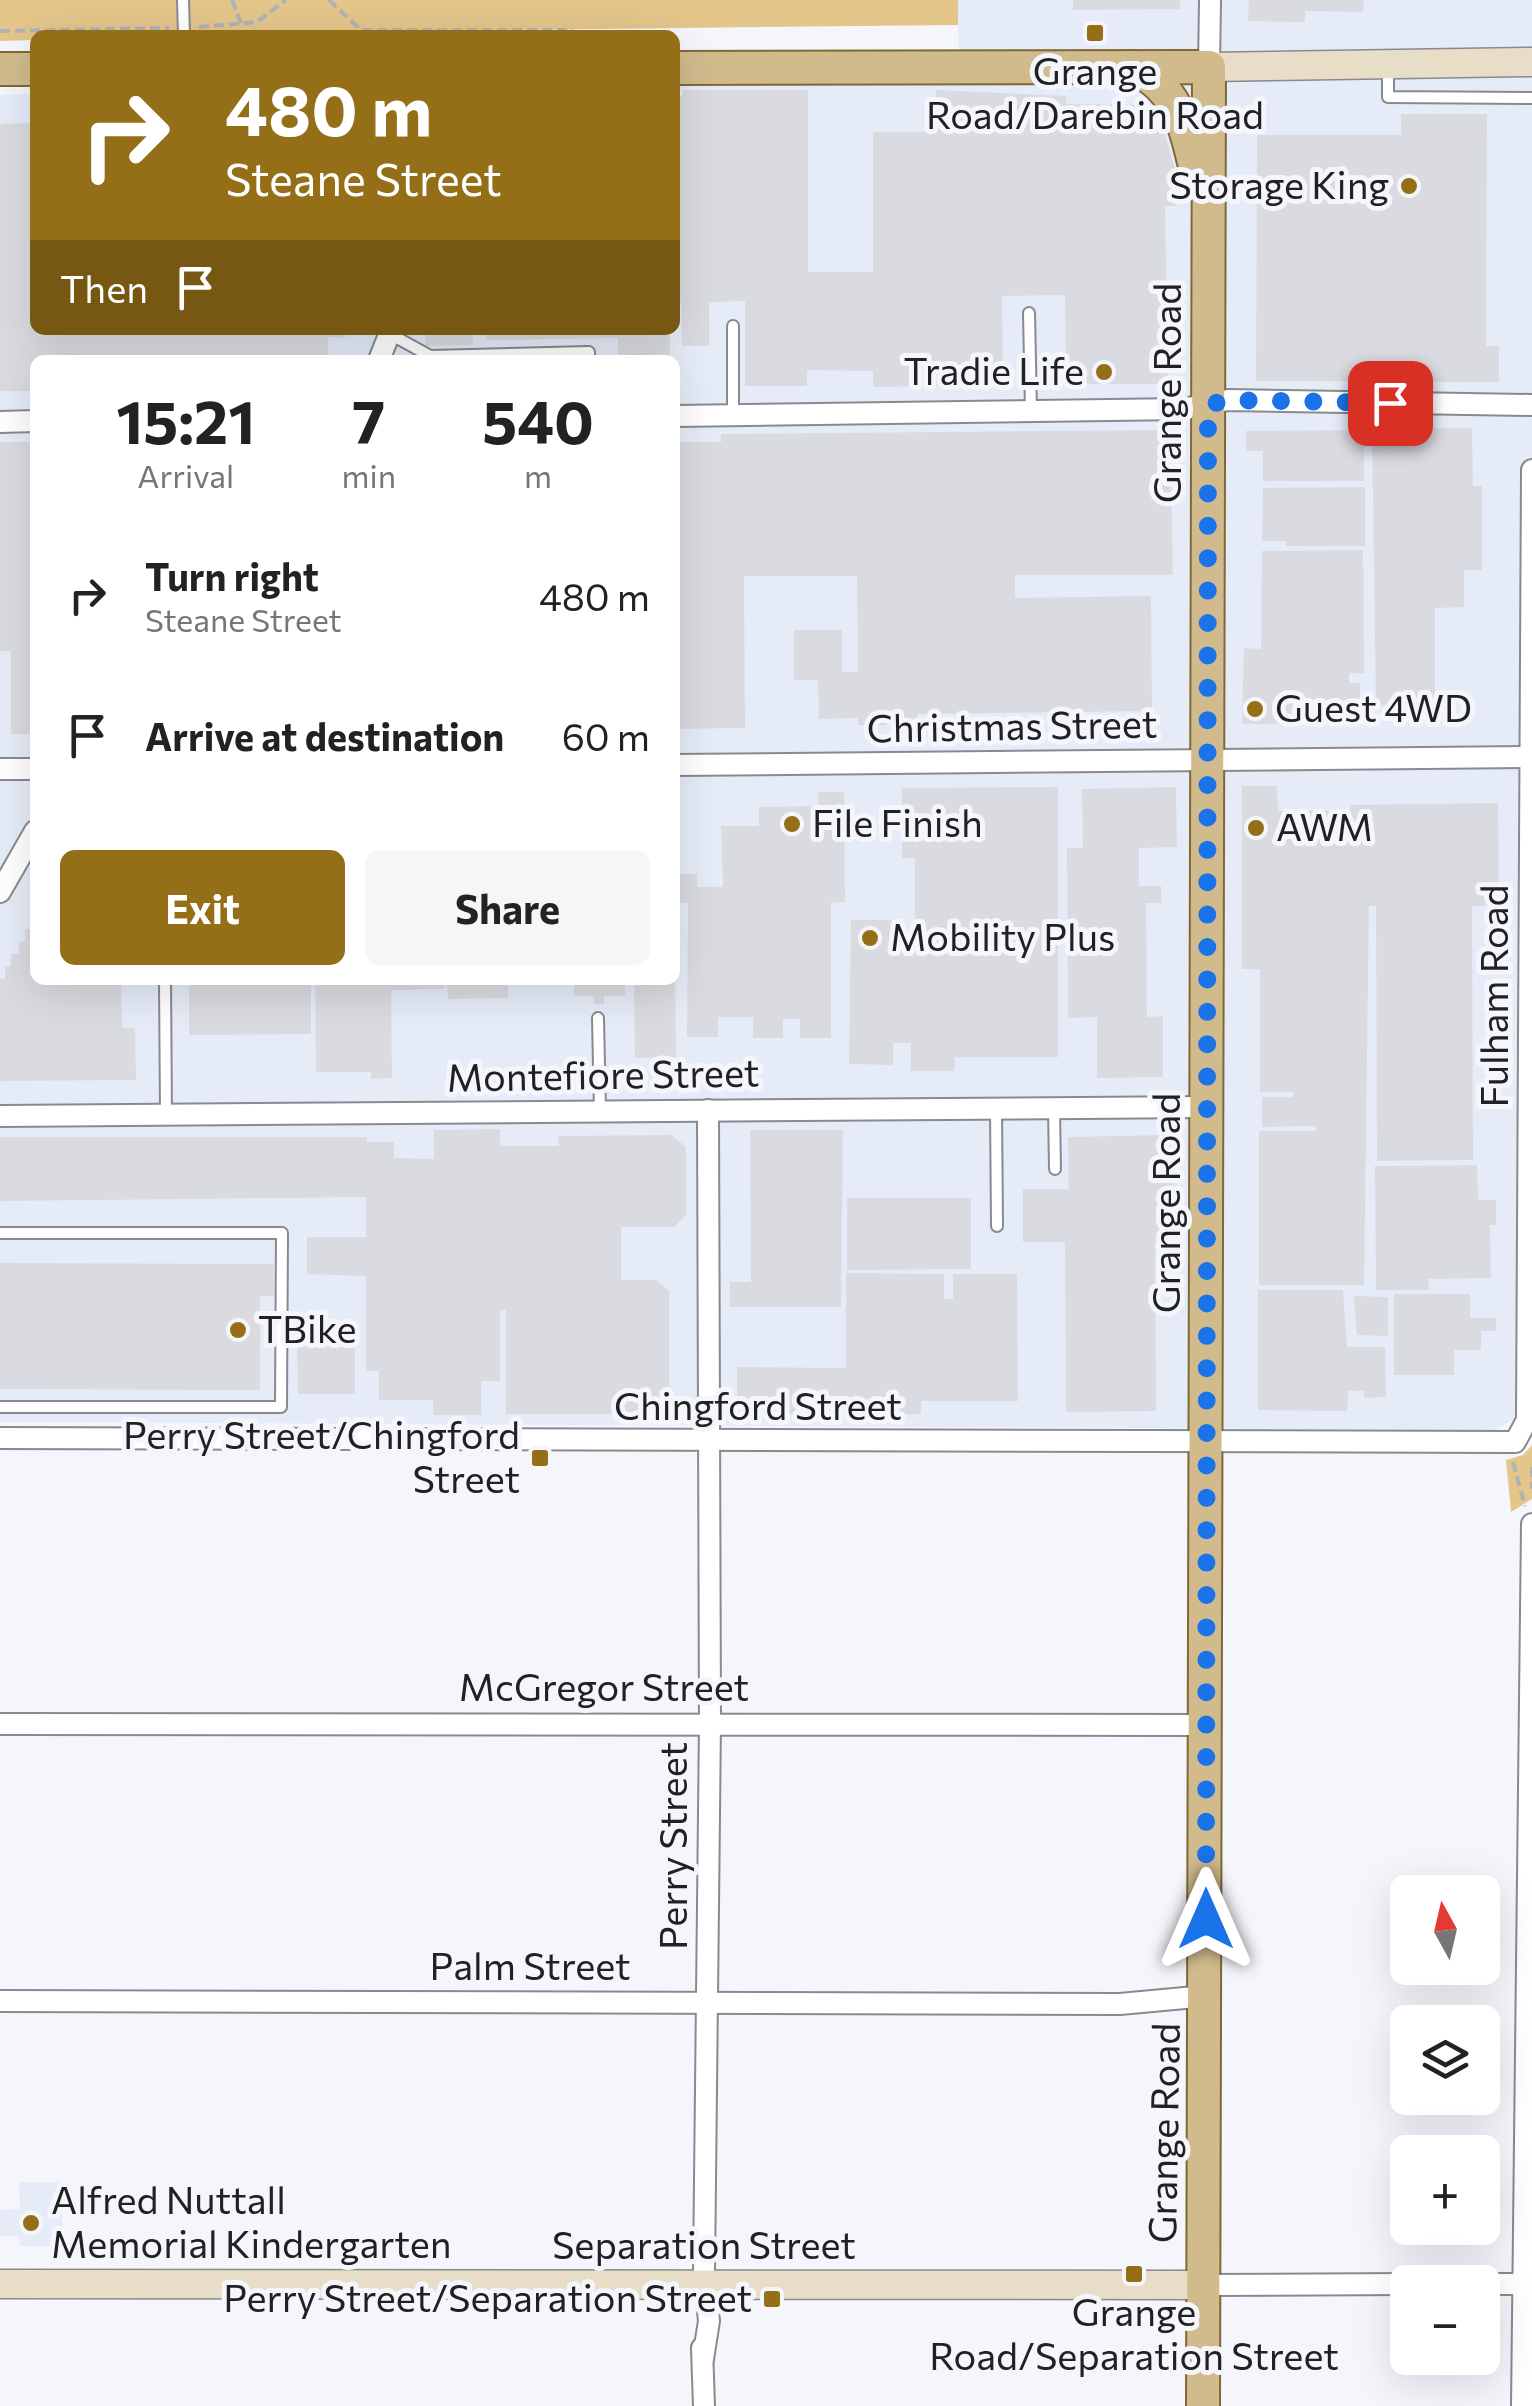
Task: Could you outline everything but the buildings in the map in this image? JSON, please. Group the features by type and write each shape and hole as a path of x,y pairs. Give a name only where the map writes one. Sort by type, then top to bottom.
{"main road":[{"path":"1126,67 1156,82 1180,111 1208,219"},
{"path":"680,68 1209,67"},
{"name":"Grange Road","path":"1203,2406 1209,67"},
{"path":"0,69 30,68"}],"street":[{"name":"Grange Road","path":"1209,67 1210,0"},
{"path":"1209,67 1532,62"},
{"path":"680,416 1031,412 1208,405 1228,400 1532,405"},
{"path":"0,422 30,421"},
{"name":"Fulham Road","path":"1515,1442 1527,1420 1531,1226 1532,470"},
{"name":"Christmas Street","path":"680,765 1531,757"},
{"path":"0,769 30,769"},
{"path":"0,892 30,840"},
{"name":"Montefiore Street","path":"0,1116 1207,1107"},
{"name":"Perry Street","path":"704,2406 703,2360 709,2321 704,2283 710,1722 708,1110"},
{"name":"Chingford Street","path":"0,1438 1515,1442"},
{"path":"1522,2406 1529,2284 1532,1524"},
{"name":"McGregor Street","path":"0,1724 1207,1725"},
{"name":"Palm Street","path":"0,2001 1206,2004"},
{"name":"Separation Street","path":"0,2284 1390,2284"},
{"path":"1500,2284 1529,2284"}],"lane":[{"path":"184,0 184,30"},
{"path":"1388,64 1388,97 1532,98"},
{"path":"1029,313 1031,412"},
{"path":"733,326 733,415"},
{"path":"395,335 428,355"},
{"path":"470,355 589,355"},
{"path":"165,985 166,1115"},
{"path":"598,1018 600,1111"},
{"path":"996,1108 997,1226"},
{"path":"1054,1108 1054,1168"},
{"path":"0,1233 282,1234 281,1407 0,1407"}],"path":[{"path":"232,0 242,26"},
{"path":"228,26 257,22 286,0"},
{"path":"329,0 361,30 572,30"},
{"path":"54,30 162,28"},
{"path":"0,31 30,30"},
{"path":"1515,1442 1513,1460 1523,1504 1532,1514"},
{"path":"1532,1467 1532,1489"}],"shaded area":[{"path":"0,0 958,0 958,25 30,30 30,40 0,41"},
{"path":"958,0 1532,0 1532,1409 1495,1430 0,1422 0,95 30,94 30,335 680,335 680,86 959,83"},
{"path":"1532,1445 1532,1499 1511,1512 1506,1460 1523,1455"},
{"name":"Alfred Nuttall Memorial Kindergarten","path":"19,2182 62,2182 63,2246 20,2246 19,2236 0,2236 0,2210 20,2209"}],"place":[{"name":"Grange Road/Darebin Road","path":"1095,33"},
{"name":"Storage King","path":"1409,186"},
{"name":"Tradie Life","path":"1104,372"},
{"name":"Guest 4WD","path":"1255,709"},
{"name":"File Finish","path":"792,824"},
{"name":"AWM","path":"1256,828"},
{"name":"Mobility Plus","path":"870,938"},
{"name":"TBike","path":"238,1330"},
{"name":"Perry Street/Chingford Street","path":"540,1458"},
{"name":"Alfred Nuttall Memorial Kindergarten","path":"31,2223"},
{"name":"Grange Road/Separation Street","path":"1134,2274"},
{"name":"Perry Street/Separation Street","path":"772,2299"}],"route":[{"path":"1206,1919 1208,405 1228,400 1390,403"}]}
